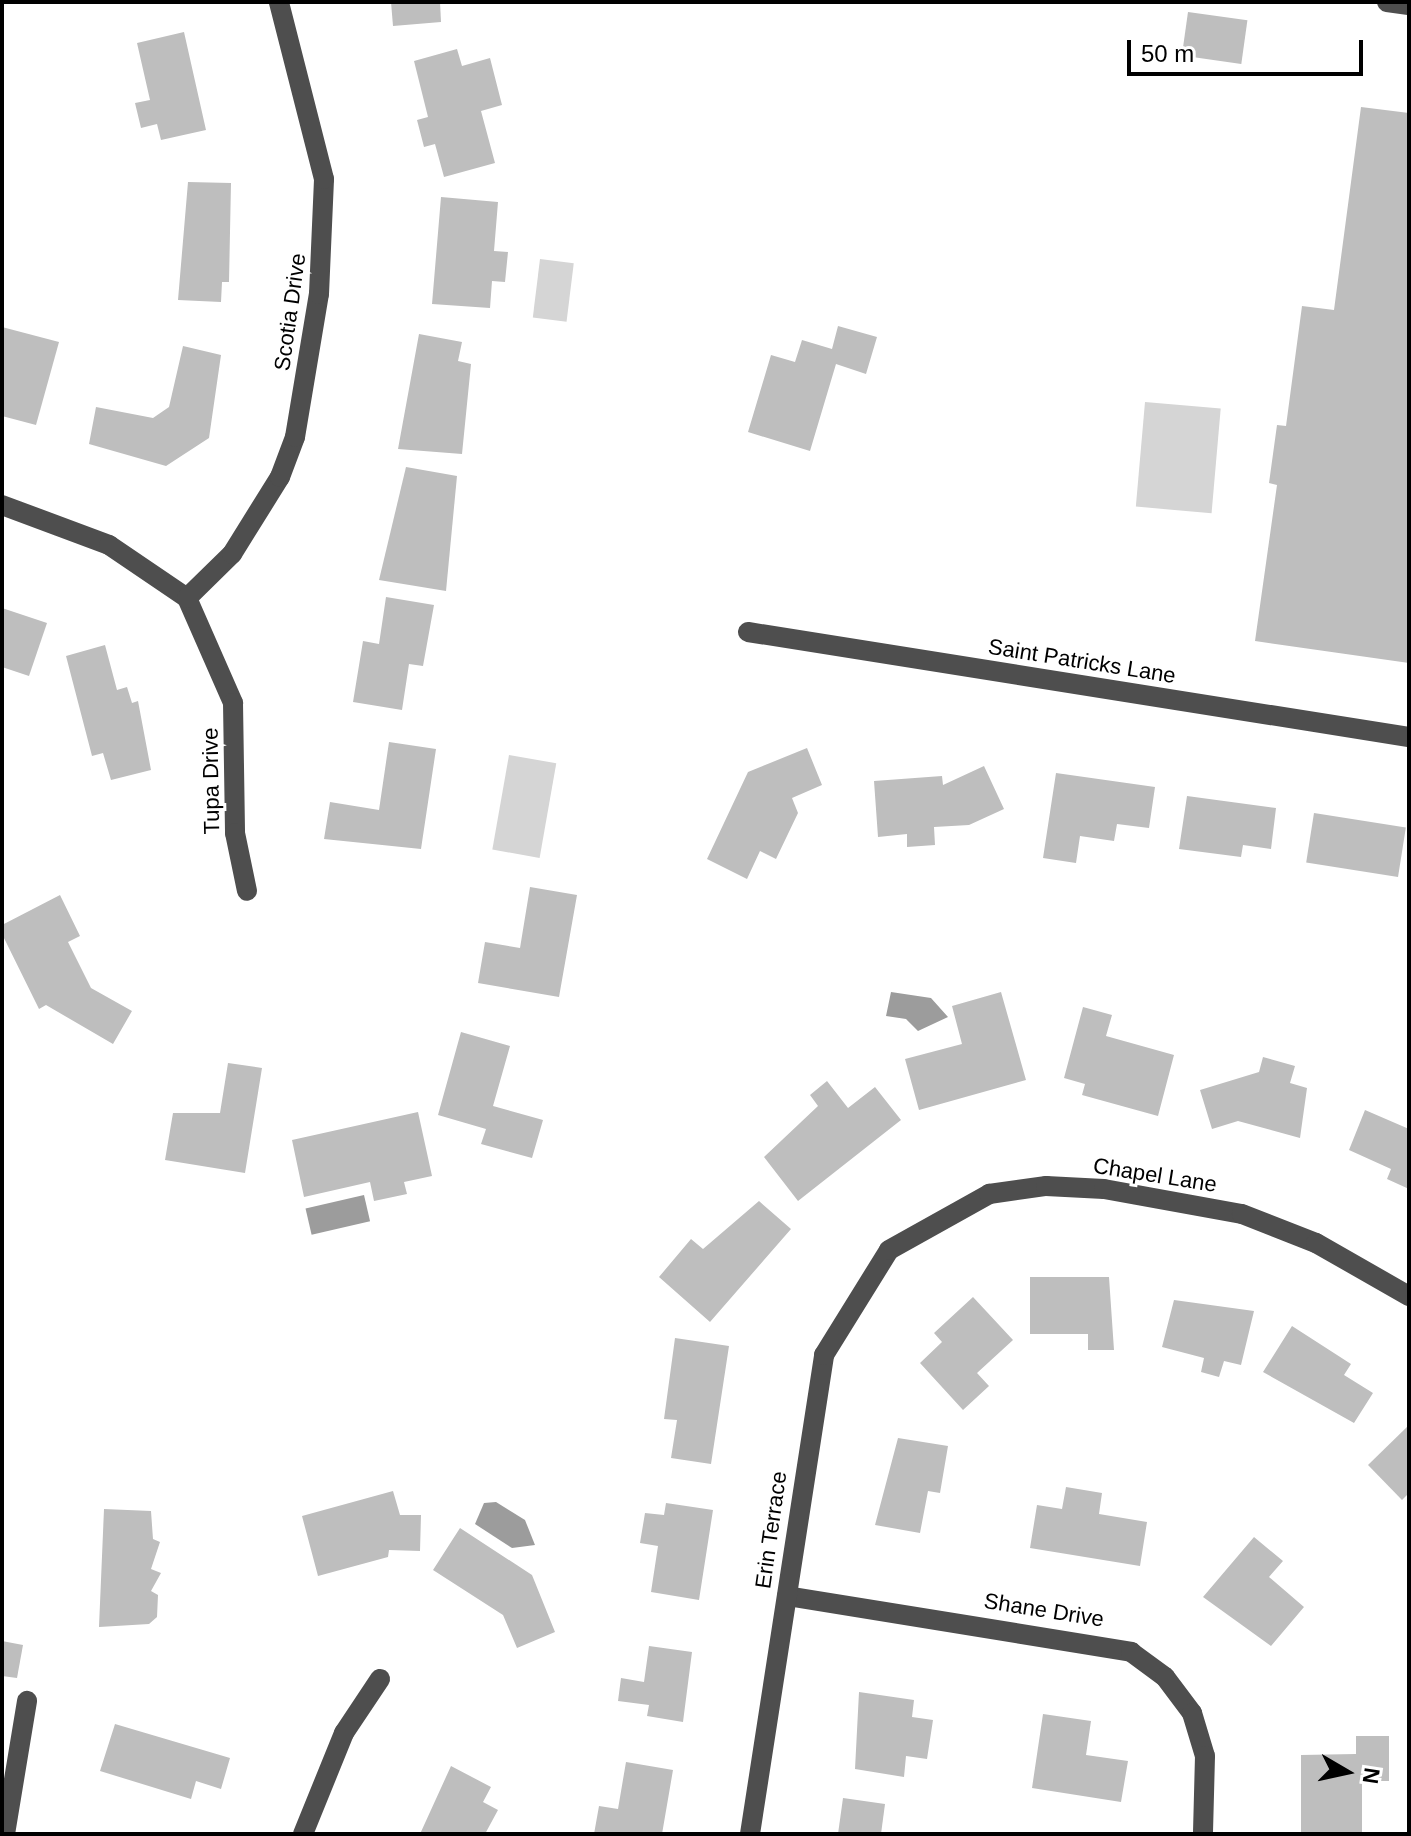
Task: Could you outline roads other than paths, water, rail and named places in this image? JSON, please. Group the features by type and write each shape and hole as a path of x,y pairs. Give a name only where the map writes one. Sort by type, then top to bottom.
{"street":[{"name":"Scotia Drive","path":"187,598 232,554 280,477 295,437 319,294 324,179 279,2"},
{"path":"1387,2 1409,5"},
{"path":"2,505 109,545 187,598"},
{"name":"Tupa Drive","path":"187,598 233,703 235,833 247,891"},
{"name":"Saint Patricks Lane","path":"748,632 1409,737"},
{"name":"Chapel Lane","path":"889,1250 989,1194 1046,1186 1104,1189 1242,1214 1316,1243 1409,1296"},
{"name":"Erin Terrace","path":"750,1834 824,1355 889,1250"},
{"name":"Shane Drive","path":"787,1596 1131,1652 1165,1677 1192,1713 1205,1756 1203,1834"},
{"path":"303,1834 344,1733 380,1679"},
{"path":"5,1834 27,1701"}]}
